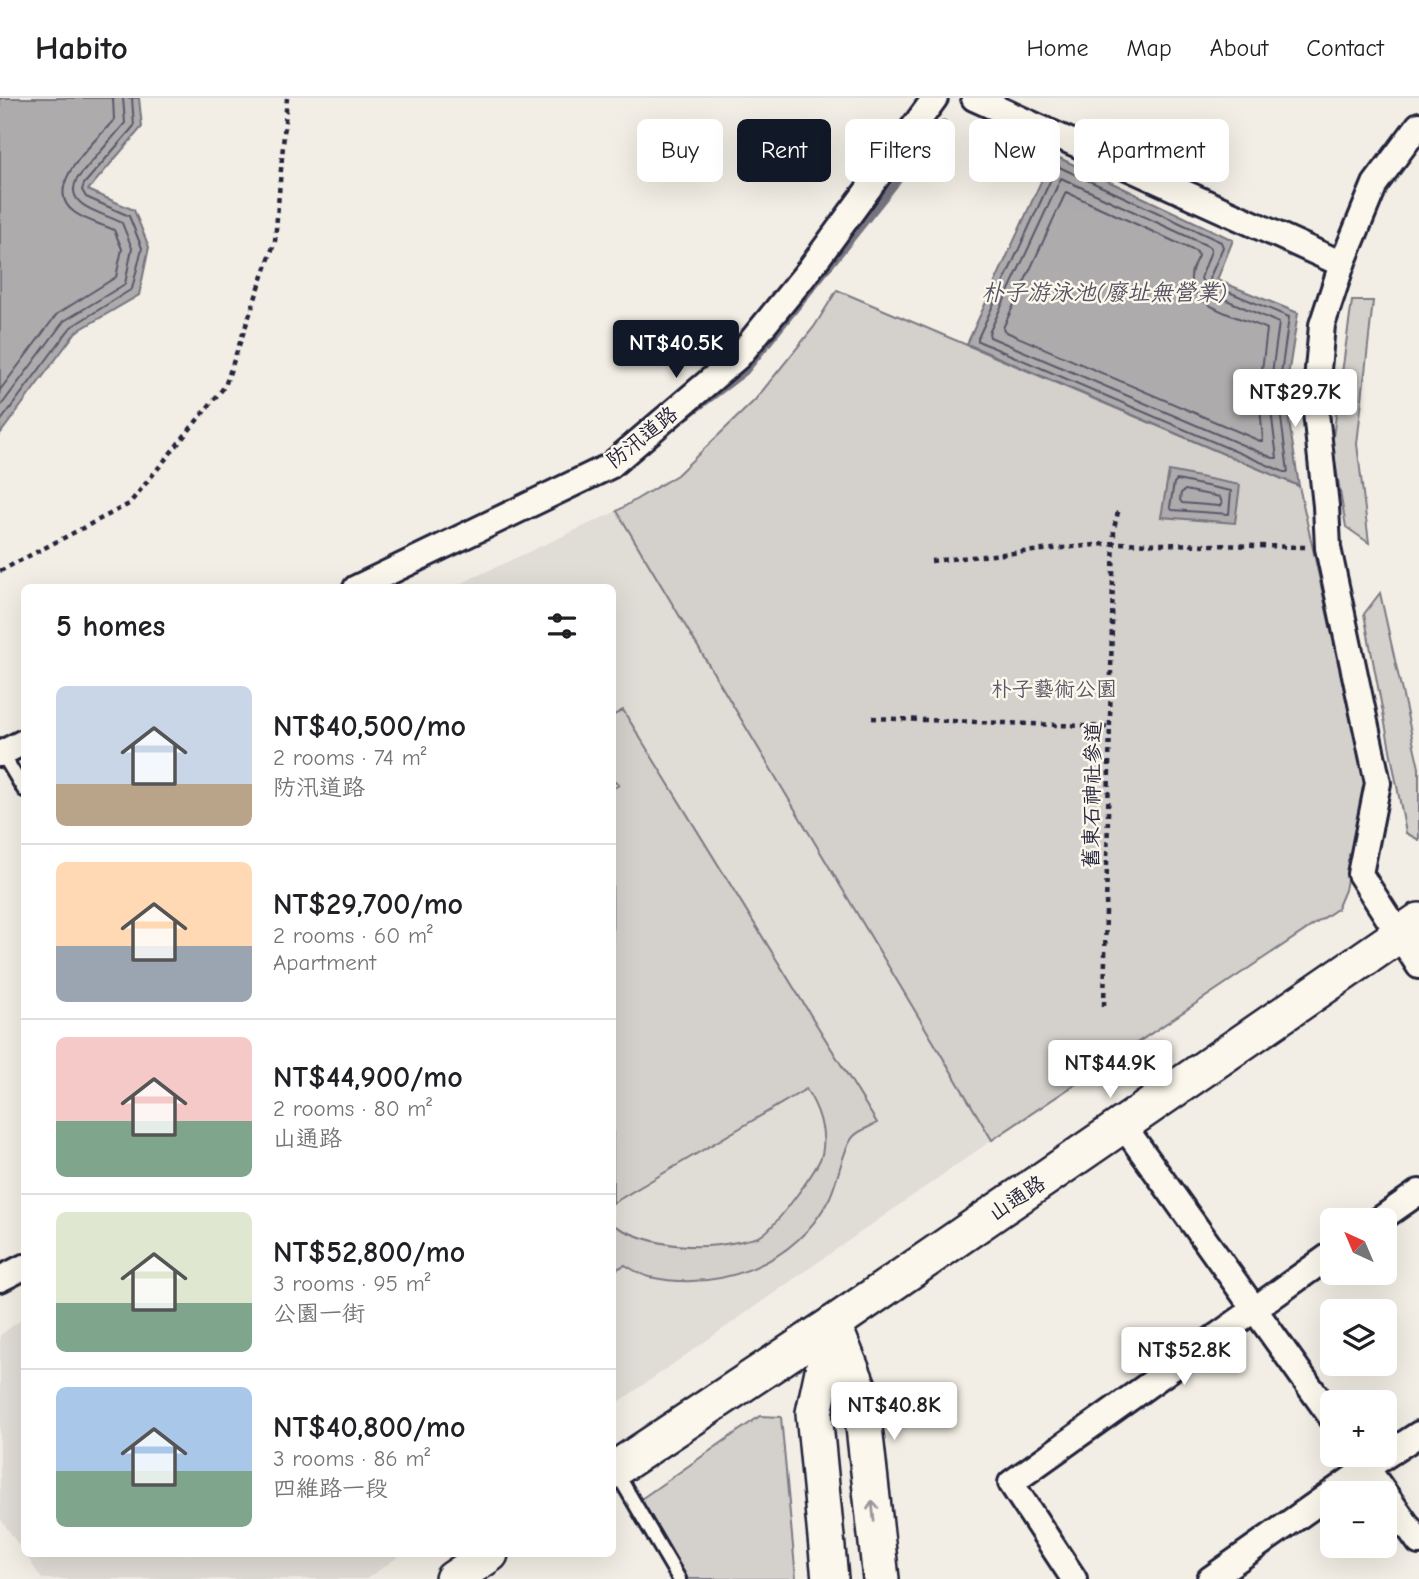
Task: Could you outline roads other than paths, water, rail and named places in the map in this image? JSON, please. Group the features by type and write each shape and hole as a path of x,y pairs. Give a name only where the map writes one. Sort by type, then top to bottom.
{"main road":[{"name":"山通路","path":"616,1470 833,1324 1409,928"},
{"path":"830,1579 814,1413 833,1324"},
{"path":"833,1324 860,1391 881,1579"},
{"path":"453,1579 486,1557"}],"street":[{"name":"防汛道路","path":"364,584 610,466 630,449 739,356 809,270 935,98"},
{"path":"974,98 1342,264"},
{"path":"1419,125 1375,184 1342,264 1322,325 1315,403 1328,548 1378,783 1360,874 1409,928 1419,966"},
{"path":"1,753 21,743"},
{"path":"1123,1125 1320,1401"},
{"path":"1397,1208 1419,1192"},
{"path":"1074,1579 1011,1483 1320,1262"},
{"path":"0,1279 21,1268"},
{"path":"1397,1444 1419,1434"},
{"path":"1210,1579 1354,1467"},
{"path":"1366,1467 1419,1542"}],"lane":[{"path":"1,753 21,785"},
{"path":"616,1474 679,1579"}],"water":[{"path":"0,98 139,98 142,127 88,190 134,210 149,247 139,295 76,332 0,434"},
{"name":"朴子游泳池(廢址無營業)","path":"1060,158 1074,165 1074,182 1110,182 1233,240 1217,280 1298,313 1285,395 1299,486 967,344 1041,182 1060,182"},
{"path":"1169,471 1240,485 1235,523 1161,517"}],"waterway":[{"path":"687,416 745,372 897,182"}],"park label":[{"name":"朴子藝術公園","path":"1054,689"}]}
